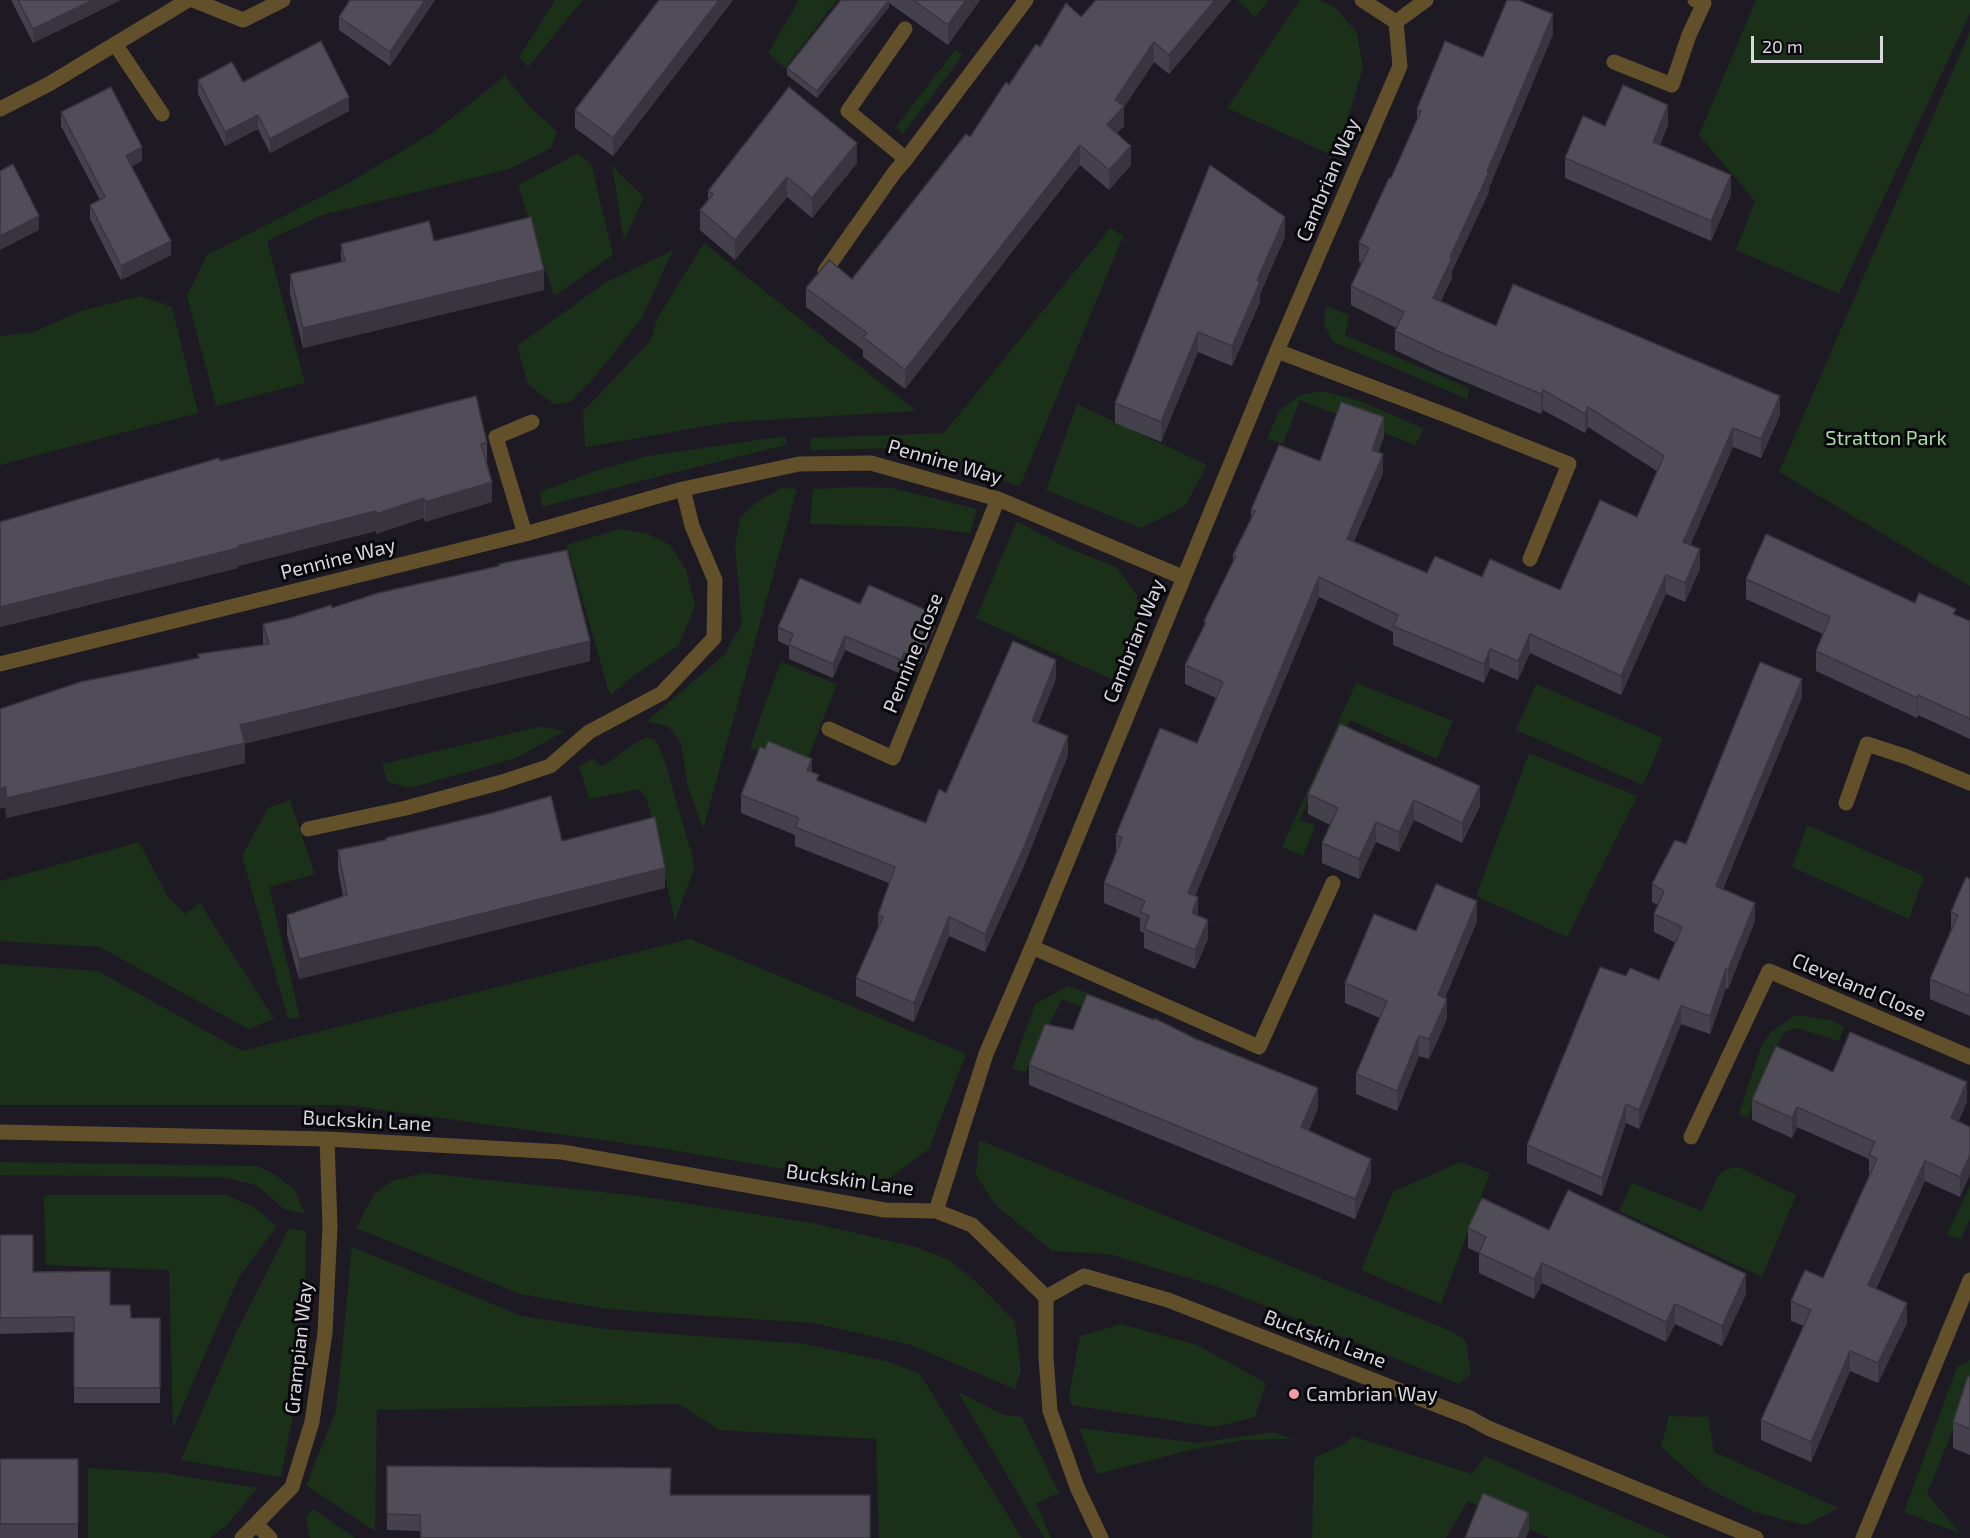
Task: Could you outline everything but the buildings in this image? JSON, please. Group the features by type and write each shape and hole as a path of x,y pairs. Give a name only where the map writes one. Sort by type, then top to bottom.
{"street":[{"path":"2,102 49,84 188,0"},
{"path":"193,0 243,20 283,0"},
{"path":"825,271 894,173 1026,0"},
{"path":"1362,0 1395,22 1426,0"},
{"path":"1614,62 1672,85 1689,35 1704,3 1695,0"},
{"name":"Cambrian Way","path":"936,1211 986,1054 1032,947 1182,577 1400,66 1395,22"},
{"path":"905,28 848,111 906,159"},
{"path":"115,44 162,114"},
{"path":"1277,351 1569,464 1530,559"},
{"path":"525,534 496,437 532,422"},
{"name":"Pennine Way","path":"0,664 525,534 683,489 799,464 871,463 998,498 1182,577"},
{"path":"308,829 406,808 502,782 550,766 589,732 662,693 714,638 715,580 692,526 683,489"},
{"name":"Pennine Close","path":"829,729 893,758 998,498"},
{"path":"1846,803 1867,744 1907,757 1970,783"},
{"path":"1032,947 1259,1047 1333,883"},
{"name":"Cleveland Close","path":"1691,1137 1769,971 1970,1057"},
{"name":"Buckskin Lane","path":"0,1132 327,1139 562,1152 885,1210 936,1211 972,1225 1047,1296 1084,1276 1168,1300 1470,1418 1488,1428 1756,1538"},
{"name":"Grampian Way","path":"242,1538 292,1487 312,1422 326,1333 330,1226 327,1139"},
{"path":"1863,1538 1964,1313 1970,1280"},
{"path":"1047,1296 1046,1357 1050,1411 1077,1487 1101,1538"},
{"path":"256,1524 270,1538"}],"green space":[{"path":"555,0 583,0 528,67 519,57"},
{"path":"799,0 837,0 785,68 768,53"},
{"path":"1237,0 1268,0 1255,17"},
{"path":"1300,0 1319,0 1335,7 1357,33 1363,68 1336,157 1227,108"},
{"path":"1756,0 1970,0 1970,13 1839,294 1736,250 1755,201 1699,135"},
{"name":"Stratton Park","path":"1970,31 1970,586 1779,472"},
{"path":"956,49 963,55 903,134 896,127"},
{"path":"505,76 529,106 557,132 551,148 509,169 322,215 267,241 305,383 216,406 187,296 207,255 345,185 434,132"},
{"path":"577,154 591,163 613,255 554,296 518,185"},
{"path":"612,166 644,197 624,240"},
{"path":"1110,228 1123,236 1020,486 896,448 810,450 811,438 944,433"},
{"path":"704,243 916,411 731,422 585,447 583,411 651,340 657,319"},
{"path":"673,250 642,318 593,379 570,402 554,404 528,384 517,346 605,283"},
{"path":"140,296 172,307 198,413 0,465 0,336 34,332 81,311"},
{"path":"1326,306 1349,315 1345,335 1469,388 1467,399 1333,342 1324,324"},
{"path":"1322,391 1358,400 1424,429 1415,445 1300,400 1283,444 1267,439 1279,411 1300,395"},
{"path":"1077,404 1207,465 1185,506 1141,528 1046,490"},
{"path":"786,436 786,445 542,507 540,492 595,471 648,456"},
{"path":"781,488 797,489 703,829 688,787 681,743 668,726 647,721 724,655 742,624 735,546 740,518 756,503"},
{"path":"892,488 977,509 970,533 919,527 810,524 813,489"},
{"path":"1017,521 1063,546 1116,567 1137,595 1140,639 1120,685 976,618"},
{"path":"619,529 646,533 670,545 686,569 695,606 679,645 628,680 610,696 567,545"},
{"path":"781,662 837,684 803,770 750,748"},
{"path":"1356,683 1453,721 1437,759 1350,720 1299,820 1315,825 1303,856 1282,847"},
{"path":"1536,684 1663,738 1643,785 1516,730"},
{"path":"539,727 565,731 516,758 410,788 388,782 382,764"},
{"path":"647,737 656,740 665,762 695,866 675,921 647,799 639,789 589,799 579,767 593,758 602,767"},
{"path":"1529,753 1637,796 1567,937 1476,896"},
{"path":"290,800 315,874 269,887 300,1017 288,1019 242,856 268,808"},
{"path":"1807,825 1924,876 1909,919 1792,867"},
{"path":"139,842 168,897 185,914 200,903 274,1019 248,1029 100,947 0,941 0,881"},
{"path":"690,939 966,1054 929,1149 888,1179 843,1179 660,1148 346,1105 0,1105 0,964 98,971 242,1051"},
{"path":"1068,986 1088,993 1084,1008 1062,999 1025,1072 1012,1069 1035,1004"},
{"path":"1796,1015 1830,1020 1844,1027 1839,1041 1797,1028 1784,1032 1748,1118 1739,1114 1761,1046 1771,1032"},
{"path":"979,1140 1453,1332 1466,1341 1471,1374 1459,1384 1218,1287 1108,1254 1053,1251 996,1206 976,1175"},
{"path":"0,1162 257,1166 271,1172 294,1189 305,1214 284,1209 256,1185 222,1177 0,1175"},
{"path":"1460,1162 1490,1173 1441,1304 1361,1270 1393,1192"},
{"path":"1738,1167 1796,1195 1762,1277 1619,1211 1632,1183 1702,1211 1719,1174 1726,1169"},
{"path":"424,1173 639,1196 812,1223 916,1247 949,1260 982,1287 1015,1322 1021,1370 1015,1389 911,1345 814,1323 606,1309 520,1294 356,1228 374,1194 392,1181"},
{"path":"1970,1186 1970,1219 1961,1239 1947,1235"},
{"path":"44,1195 226,1195 252,1206 277,1226 239,1277 173,1428 169,1270 46,1265"},
{"path":"289,1228 306,1231 305,1300 294,1409 281,1477 181,1460 235,1335"},
{"path":"352,1247 522,1316 606,1329 805,1344 889,1362 920,1374 1022,1538 879,1538 876,1439 720,1430 679,1404 377,1410 375,1531 306,1485 336,1411"},
{"path":"1121,1324 1197,1345 1266,1383 1255,1417 1215,1427 1071,1405 1069,1396 1080,1336"},
{"path":"1970,1360 1970,1387 1927,1494 1961,1534 1904,1512 1957,1367"},
{"path":"958,1392 1004,1415 1022,1417 1059,1493 1036,1503 1051,1538 1044,1538"},
{"path":"1669,1416 1708,1417 1714,1452 1839,1508 1805,1525 1754,1512 1708,1488 1661,1447"},
{"path":"1079,1428 1197,1443 1273,1432 1291,1439 1244,1440 1194,1449 1097,1474"},
{"path":"1352,1436 1472,1474 1485,1456 1671,1538 1549,1538 1468,1501 1446,1538 1312,1538 1314,1458 1346,1443"},
{"path":"88,1468 164,1473 257,1488 227,1525 210,1538 88,1538"},
{"path":"313,1509 355,1538 310,1538 306,1517"}],"place":[{"name":"Cambrian Way","path":"1294,1394"}]}
